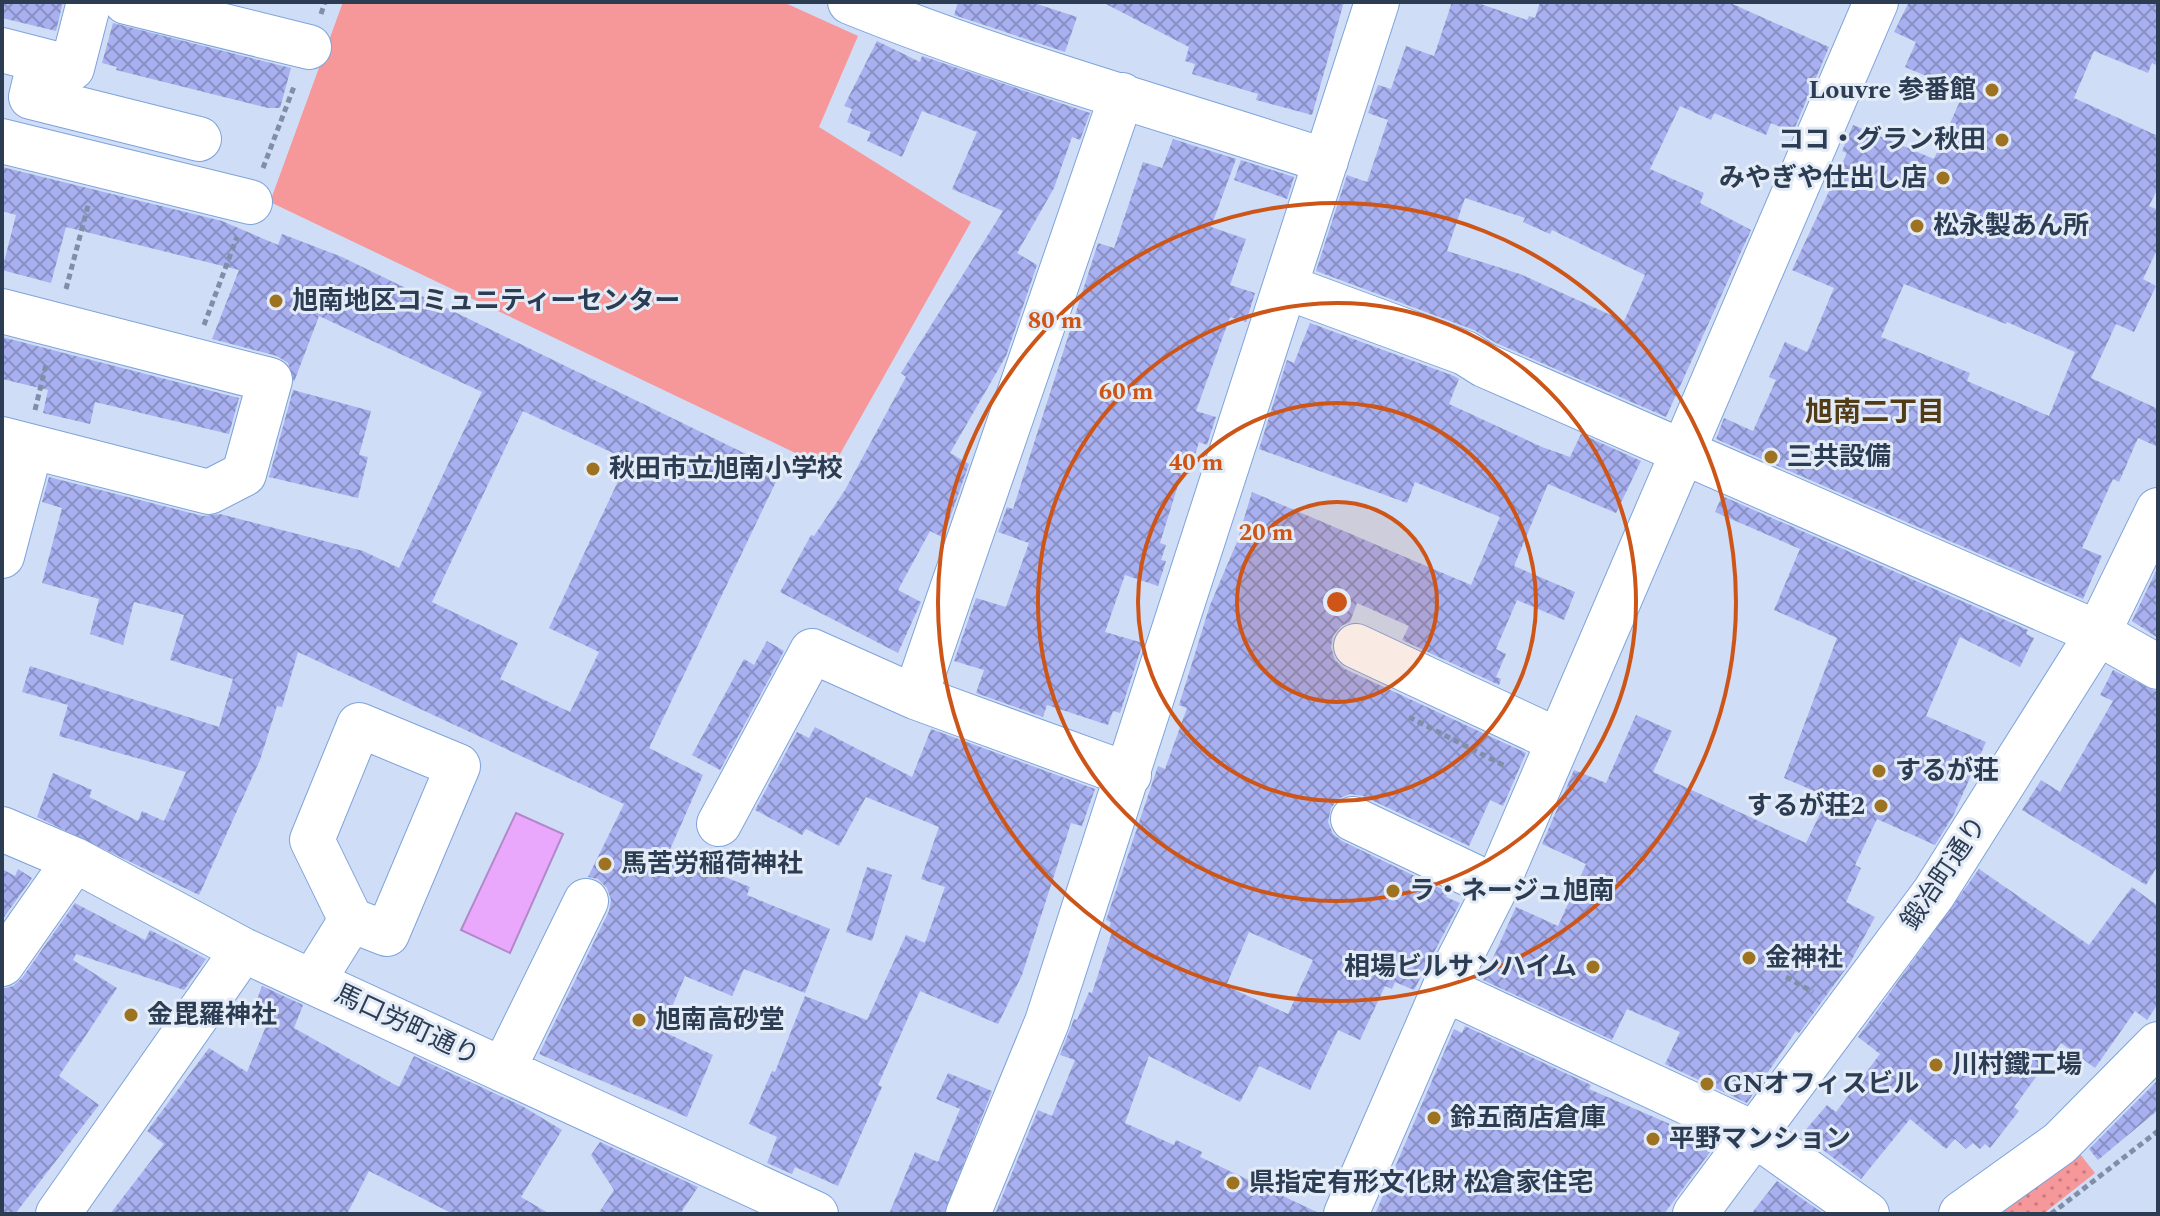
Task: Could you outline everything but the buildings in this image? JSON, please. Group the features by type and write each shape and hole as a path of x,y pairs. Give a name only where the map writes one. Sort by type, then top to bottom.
{"street":[{"path":"89,2 72,68 21,55 31,97 199,139"},
{"path":"126,2 309,47"},
{"path":"850,2 896,10 1051,77 1122,95 1326,161"},
{"path":"968,1214 1047,1022 1377,2"},
{"path":"1346,1214 1444,989 1496,887 1876,2"},
{"path":"915,697 1122,95"},
{"path":"2,141 250,202"},
{"path":"1286,287 1465,353 1484,365 2098,633 2158,667"},
{"path":"2,311 270,380 244,474 209,492 16,443 2,556"},
{"name":"鍛冶町通り","path":"1695,1214 1934,893 2098,633 2158,510"},
{"path":"1356,646 1559,741"},
{"path":"719,824 812,651 915,697 1129,775"},
{"path":"1353,819 1496,887"},
{"name":"馬口労町通り","path":"2,829 75,860 243,950 816,1214"},
{"path":"2,964 75,860"},
{"path":"503,1070 586,901"},
{"path":"313,981 351,920"},
{"path":"58,1214 243,950"},
{"path":"1444,989 1753,1133 1867,1214"},
{"path":"1961,1214 2060,1143 2158,1044"}],"path":[{"path":"1404,715 1540,784"},
{"path":"2051,1214 2158,1131"}],"shaded area":[{"path":"343,2 783,2 858,36 819,127 971,222 831,470 270,202"},
{"path":"516,813 563,834 510,953 461,930"},
{"path":"2072,1144 2095,1173 2043,1214 1978,1214"}],"place":[{"name":"Louvre 参番館","path":"1992,90"},
{"name":"ココ・グラン秋田","path":"2002,140"},
{"name":"みやぎや仕出し店","path":"1943,178"},
{"name":"松永製あん所","path":"1917,226"},
{"name":"旭南地区コミュニティーセンター","path":"276,301"},
{"name":"三共設備","path":"1771,457"},
{"name":"秋田市立旭南小学校","path":"593,469"},
{"name":"するが荘","path":"1879,771"},
{"name":"するが荘2","path":"1881,806"},
{"name":"馬苦労稲荷神社","path":"605,864"},
{"name":"ラ・ネージュ旭南","path":"1393,891"},
{"name":"金神社","path":"1749,958"},
{"name":"相場ビルサンハイム","path":"1593,967"},
{"name":"金毘羅神社","path":"131,1015"},
{"name":"旭南高砂堂","path":"639,1020"},
{"name":"川村鐵工場","path":"1936,1065"},
{"name":"GNオフィスビル","path":"1707,1084"},
{"name":"鈴五商店倉庫","path":"1434,1118"},
{"name":"平野マンション","path":"1653,1139"},
{"name":"県指定有形文化財 松倉家住宅","path":"1233,1183"}],"district":[{"name":"旭南二丁目","path":"1875,412"}]}
